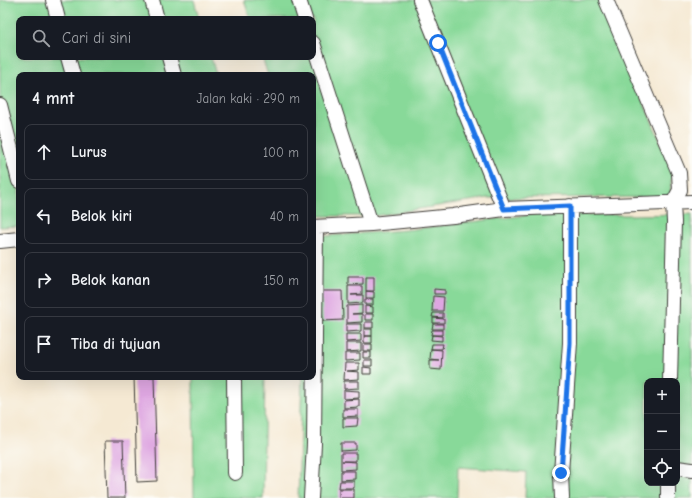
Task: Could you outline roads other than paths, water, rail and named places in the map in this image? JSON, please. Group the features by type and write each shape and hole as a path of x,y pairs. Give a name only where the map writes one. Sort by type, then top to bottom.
{"lane":[{"path":"53,0 57,16"},
{"path":"152,0 156,16"},
{"path":"299,0 304,16"},
{"path":"420,0 504,209"},
{"path":"606,0 679,173 680,190 673,203 670,378"},
{"path":"316,52 371,224"},
{"path":"69,60 72,72"},
{"path":"170,60 173,72"},
{"path":"0,105 16,169"},
{"path":"316,227 371,224 504,209 692,202"},
{"path":"562,498 561,473 570,343 570,206"},
{"path":"0,241 16,237"},
{"path":"234,380 235,473"},
{"path":"311,498 314,444 314,380"},
{"path":"680,468 692,470"},
{"path":"668,486 668,498"}]}
